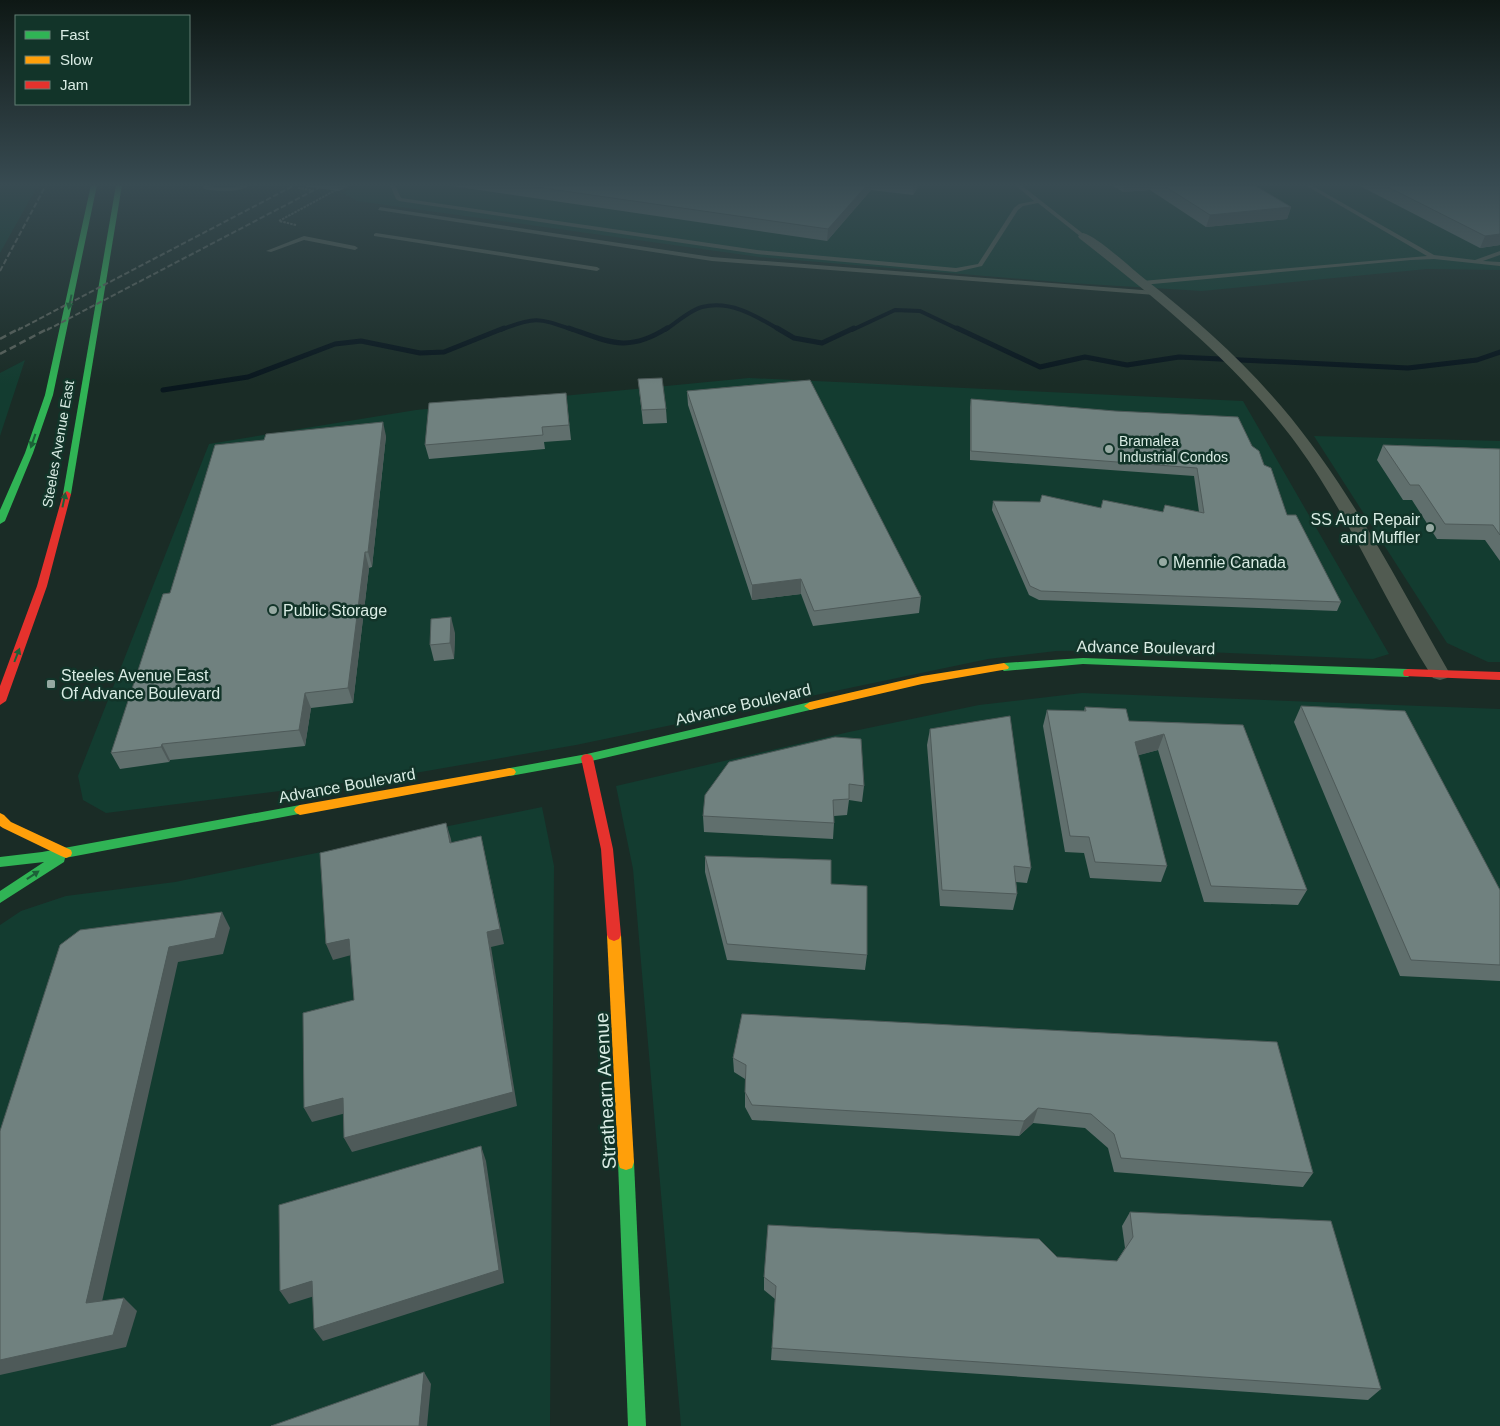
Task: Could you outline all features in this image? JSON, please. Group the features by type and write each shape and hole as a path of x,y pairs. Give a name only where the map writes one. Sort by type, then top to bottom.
{"main road":[{"name":"Steeles Avenue East","path":"0,521 29,453 49,395 81,252"},
{"name":"Steeles Avenue East","path":"0,701 54,547 76,444 106,252"},
{"name":"Advance Boulevard","path":"0,862 66,853 587,758 922,680 990,668 1083,661 1500,676"},
{"name":"Strathearn Avenue","path":"587,758 607,849 618,986 637,1426"},
{"path":"0,818 7,825 66,853"},
{"path":"0,898 66,853"}],"street":[{"path":"1103,252 1216,345 1248,376 1289,424 1332,486 1440,674"}],"lane":[{"path":"487,252 597,268 591,273"},
{"path":"663,252 712,259 1155,293"},
{"path":"754,252 956,270 980,266 989,252"},
{"path":"1424,252 1434,257"},
{"path":"1475,261 1500,253"},
{"path":"1142,283 1434,257 1500,264"}],"shaded area":[{"path":"720,252 1500,252 1500,270 1427,269 1202,291 1070,283 759,257"},
{"path":"25,360 0,436 0,373"},
{"path":"749,378 1243,401 1389,654 1373,659 1155,650 1056,651 988,659 576,745 392,777 106,813 83,800 78,776 209,444 416,410"},
{"path":"1314,436 1500,441 1500,662 1488,662 1447,643"},
{"path":"1082,693 1500,709 1500,1426 681,1426 633,869 616,786 849,732 979,705"},
{"path":"542,807 554,866 550,1426 0,1426 0,925 21,911 66,896 175,882"}],"building":[{"path":"662,378 666,409 642,410 638,379"},
{"path":"810,380 921,597 814,611 801,579 752,585 687,391"},
{"path":"566,393 569,425 542,427 543,435 425,445 429,403"},
{"path":"971,399 1115,411 1238,417 1252,446 1259,451 1264,465 1271,468 1287,515 1296,515 1341,602 1041,591 1030,586 993,501 1040,502 1042,495 1101,508 1103,500 1163,512 1165,505 1204,513 1197,468 971,451"},
{"name":"Public Storage","path":"383,422 368,552 365,552 348,688 305,693 299,730 162,744 161,747 111,753 163,594 170,593 215,445 264,440 266,434"},
{"path":"1383,445 1500,449 1500,535 1493,525 1445,524 1419,485 1410,485"},
{"path":"451,617 450,643 430,645 431,619"},
{"path":"1301,706 1405,711 1500,890 1500,965 1411,960"},
{"path":"1085,707 1126,709 1129,721 1243,725 1307,890 1211,886 1164,734 1135,742 1167,866 1095,862 1089,837 1070,836 1047,710 1086,711"},
{"path":"1010,716 1031,868 1014,866 1017,894 942,890 930,729"},
{"path":"835,737 861,739 864,786 849,784 849,799 833,800 834,823 703,816 705,795 729,762"},
{"path":"446,823 450,843 481,836 500,929 487,932 513,1092 344,1138 343,1098 304,1108 303,1013 354,1000 349,939 326,944 320,853"},
{"path":"705,856 831,860 831,884 867,886 867,955 727,944"},
{"path":"222,912 215,938 169,947 86,1303 124,1298 113,1335 0,1360 0,1131 60,945 80,930"},
{"path":"742,1014 1277,1042 1313,1173 1121,1158 1114,1134 1091,1114 1038,1108 1024,1121 752,1105 745,1092 746,1065 733,1058"},
{"path":"481,1146 499,1270 314,1329 312,1281 280,1291 279,1205"},
{"path":"1130,1212 1331,1221 1381,1389 772,1348 776,1286 764,1277 768,1225 1039,1239 1057,1257 1117,1261 1133,1237"},
{"path":"424,1372 419,1426 271,1426"}],"waterway":[{"path":"665,330 693,311 713,305 743,311 780,330"},
{"path":"852,330 895,310 920,311 960,330"},
{"path":"501,330 522,322 537,320 573,330"},
{"path":"163,390 248,377 335,344 361,341 420,353 444,352 504,328"},
{"path":"569,328 618,343 641,341 667,328"},
{"path":"777,328 794,338 822,343 854,328"},
{"path":"957,328 1040,367 1085,357 1127,365 1179,357 1408,368 1477,360 1500,352"}],"railway":[{"path":"0,271 10,252"},
{"path":"18,330 168,252"},
{"path":"47,330 197,252"},
{"path":"0,339 20,328"},
{"path":"0,354 49,328"}],"traffic: fast":[{"path":"0,521 29,453 49,395 80,252"},
{"path":"67,494 108,252"},
{"path":"1004,667 1083,661 1408,673"},
{"path":"510,772 587,758 810,706"},
{"path":"0,862 42,857 300,810"},
{"path":"0,898 59,858"},
{"path":"626,1162 637,1426"}],"traffic: slow":[{"path":"810,706 922,680 1004,667"},
{"path":"300,810 510,772"},
{"path":"0,818 7,825 66,853"},
{"path":"614,935 626,1162"}],"traffic: jam":[{"path":"0,701 42,586 67,494"},
{"path":"1408,673 1500,676"},
{"path":"587,758 607,849 614,935"}],"place":[{"name":"Bramalea Industrial Condos","path":"1109,449"},
{"name":"SS Auto Repair and Muffler","path":"1430,528"},
{"name":"Mennie Canada","path":"1163,562"},
{"name":"Public Storage","path":"273,610"},
{"name":"Steeles Avenue East Of Advance Boulevard","path":"51,684"}]}
